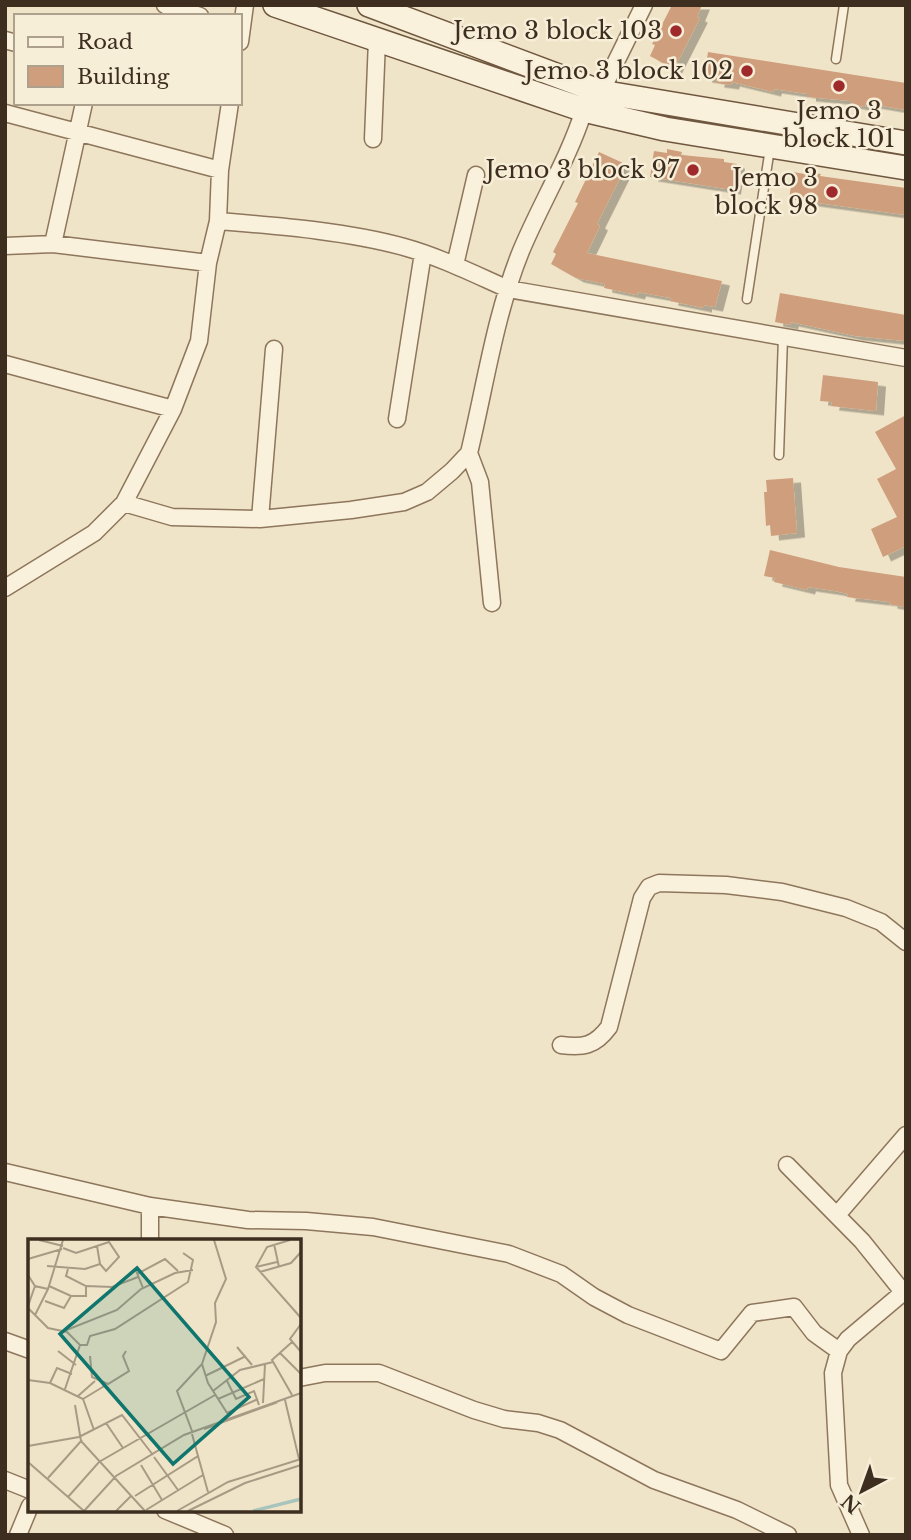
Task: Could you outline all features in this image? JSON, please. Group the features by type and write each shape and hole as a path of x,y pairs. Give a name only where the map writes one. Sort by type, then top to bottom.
{"street":[{"path":"165,5 194,14"},
{"path":"275,5 584,110 665,129 906,168"},
{"path":"369,5 601,92 906,143"},
{"path":"601,92 644,5"},
{"path":"373,139 377,40"},
{"path":"665,129 667,104"},
{"path":"53,244 83,105"},
{"path":"5,588 94,533 124,503 173,409 199,341 208,263 218,221 220,170 230,105"},
{"path":"124,503 172,517 260,519 404,502 427,492 453,471 469,453 508,289 522,251 572,147 584,110"},
{"path":"5,113 76,134 220,170"},
{"path":"455,265 476,176"},
{"path":"218,221 282,227 422,253 508,289 906,358"},
{"path":"5,246 53,244 208,263"},
{"path":"397,419 422,253"},
{"path":"260,519 274,349"},
{"path":"5,364 173,409"},
{"path":"469,453 480,482 492,603"},
{"path":"561,1045 582,1048 599,1040 609,1027 642,898 649,887 659,883 726,884 782,892 846,908 906,929"},
{"path":"881,922 906,942"},
{"path":"837,1215 906,1135"},
{"path":"787,1165 837,1215 904,1291 862,1325 839,1351 834,1373 839,1485 861,1535"},
{"path":"5,1172 150,1206 248,1220 306,1221 373,1227 509,1254 561,1274 594,1297 628,1315 721,1351 752,1313 794,1307 814,1333 839,1351"},
{"path":"150,1206 150,1239"},
{"path":"5,1341 28,1349"},
{"path":"301,1378 325,1373 379,1373 484,1413 560,1430 654,1480 737,1510 788,1535"},
{"path":"5,1479 28,1489"},
{"path":"18,1535 28,1511"},
{"path":"170,1512 226,1535"}],"lane":[{"path":"836,59 844,5"},
{"path":"747,299 771,145"},
{"path":"779,455 783,337"}],"building":[{"name":"Jemo 3 block 103","path":"672,5 702,5 697,17 700,18 674,69 650,56 655,45 652,44"},
{"path":"708,52 906,83 906,110 866,103 865,107 851,104 851,101 808,97 808,94 774,89 773,92 732,82 731,85 716,83 717,80 704,78"},
{"name":"Jemo 3 block 97","path":"667,149 682,152 681,155 724,159 724,162 737,164 733,190 650,177 654,151 667,153"},
{"path":"599,152 623,163 619,173 622,174 597,224 600,226 587,253 722,281 715,307 704,305 704,308 670,301 671,298 604,288 605,284 576,278 551,264 556,254 553,252 578,203 575,202"},
{"name":"Jemo 3 block 98","path":"806,171 821,174 820,176 906,188 906,215 789,199 793,172 805,174"},
{"path":"780,293 906,315 906,341 855,336 791,322 790,325 775,322"},
{"path":"823,375 878,382 876,411 831,406 832,402 820,401"},
{"path":"906,415 906,546 883,557 871,529 897,517 877,479 896,469 875,432"},
{"path":"793,478 797,533 771,536 770,525 766,526 766,480"},
{"path":"770,550 839,567 906,577 906,604 904,607 889,604 890,602 847,597 848,594 835,591 808,587 807,590 774,582 775,578 764,576"}],"place":[{"name":"Jemo 3 block 103","path":"676,31"},
{"name":"Jemo 3 block 102","path":"747,71"},
{"name":"Jemo 3 block 101","path":"839,86"},
{"name":"Jemo 3 block 97","path":"693,170"},
{"name":"Jemo 3 block 98","path":"832,192"}]}
